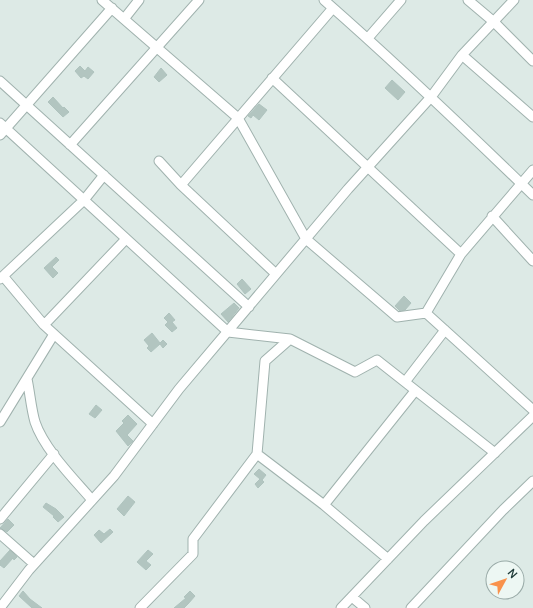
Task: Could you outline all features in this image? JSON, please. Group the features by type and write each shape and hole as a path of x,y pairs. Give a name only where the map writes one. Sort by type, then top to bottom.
{"street":[{"path":"102,0 238,118 306,239 397,317 426,312 461,254 533,170"},
{"path":"124,19 139,0"},
{"path":"70,145 199,0"},
{"path":"324,0 431,96 533,195"},
{"path":"368,38 401,0"},
{"path":"468,0 494,22 533,61"},
{"path":"0,608 34,564 114,476 179,389 276,274 431,96 462,55 514,0"},
{"path":"112,8 27,105 2,129 84,200 228,332 290,339 355,372 377,360 495,453"},
{"path":"182,185 333,8"},
{"path":"462,55 533,117"},
{"path":"272,78 461,254"},
{"path":"0,81 249,307"},
{"path":"159,161 182,185 276,274"},
{"path":"104,175 84,200 1,277 44,325 153,424"},
{"path":"492,216 533,261"},
{"path":"44,325 126,238"},
{"path":"426,312 533,410"},
{"path":"405,382 445,330"},
{"path":"0,422 54,334"},
{"path":"140,608 192,554 193,539 257,454 265,360 290,339"},
{"path":"27,379 36,422 42,438 67,471 92,500"},
{"path":"324,505 415,391"},
{"path":"341,608 424,521 533,416"},
{"path":"0,518 54,454"},
{"path":"257,454 324,505 388,559"},
{"path":"411,608 533,481"},
{"path":"0,534 34,564"},
{"path":"352,597 365,608"}],"building":[{"path":"80,66 85,71 88,67 94,72 88,79 84,76 81,78 75,71"},
{"path":"161,68 167,75 159,82 154,77"},
{"path":"392,80 405,92 398,100 385,88"},
{"path":"53,97 69,112 63,117 48,102"},
{"path":"259,104 267,110 259,120 253,115 251,118 248,116"},
{"path":"56,257 59,260 52,267 58,273 53,278 44,268"},
{"path":"242,279 251,289 245,294 237,284"},
{"path":"404,296 411,303 405,310 400,311 395,306"},
{"path":"234,303 239,308 228,322 221,314"},
{"path":"169,313 175,320 172,322 177,328 172,332 165,325 168,322 164,318"},
{"path":"152,333 160,343 163,340 167,344 163,348 160,344 151,352 147,348 149,346 144,340"},
{"path":"96,405 102,410 95,418 89,414"},
{"path":"128,415 137,424 127,435 133,441 128,446 116,431 124,423 122,421"},
{"path":"259,469 266,475 262,480 264,482 258,488 255,484 260,479 254,474"},
{"path":"128,496 135,502 124,516 117,509"},
{"path":"46,503 56,509 64,517 58,522 53,517 54,516 43,507"},
{"path":"8,519 14,525 7,532 0,528"},
{"path":"110,529 113,532 101,543 94,535 99,530 104,534"},
{"path":"10,550 17,557 14,560 13,558 4,568 0,565 0,561"},
{"path":"148,550 153,554 146,561 151,565 146,570 137,562"},
{"path":"23,591 30,599 42,608 32,608 19,596"},
{"path":"190,591 195,596 188,604 184,608 174,608 186,598 184,597"}]}
